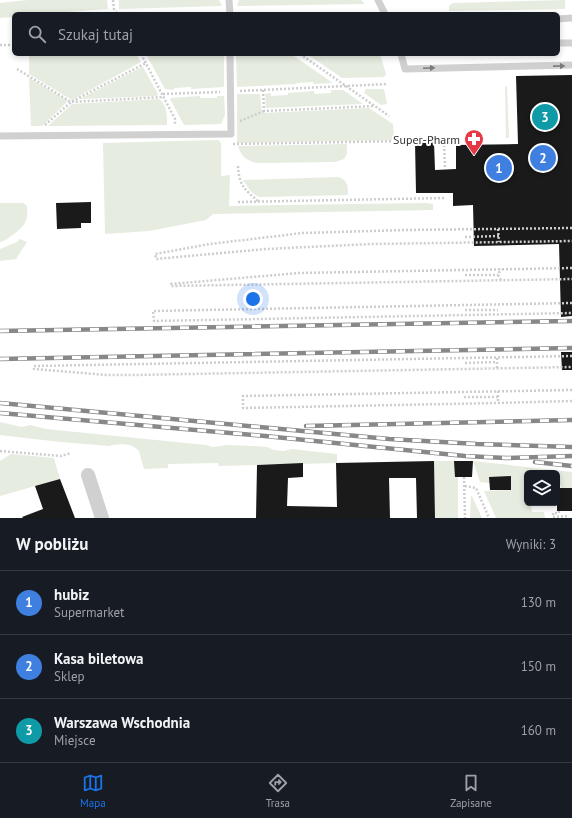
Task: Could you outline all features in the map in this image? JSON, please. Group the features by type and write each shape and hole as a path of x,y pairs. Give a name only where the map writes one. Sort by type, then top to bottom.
{"street":[{"path":"88,475 102,518"}],"lane":[{"path":"229,0 230,12"},
{"path":"378,0 384,12"},
{"path":"560,19 572,18"},
{"path":"560,43 572,43"},
{"path":"0,136 231,134 230,56"},
{"path":"402,56 405,69 572,65"}],"path":[{"path":"113,0 116,12"},
{"path":"0,45 12,45"},
{"path":"142,56 164,95 175,119 176,134"},
{"path":"303,56 389,116"},
{"path":"44,128 71,102 146,63"},
{"path":"17,69 71,102 224,91"},
{"path":"237,91 388,84"},
{"path":"263,90 264,111"},
{"path":"231,124 264,111 375,106"},
{"path":"231,144 407,141"},
{"path":"444,141 445,169"},
{"path":"238,166 239,179 246,191 258,202"},
{"path":"238,202 445,198"},
{"path":"572,228 303,233 210,244 155,254 156,259 266,248 372,244 572,241"},
{"path":"498,229 499,242"},
{"path":"465,237 498,236"},
{"path":"572,268 299,273 171,284 171,286 572,279"},
{"path":"498,275 501,269"},
{"path":"465,275 498,275"},
{"path":"498,275 501,280"},
{"path":"572,303 153,311 154,321 572,313"},
{"path":"499,304 499,315"},
{"path":"465,310 498,310"},
{"path":"572,356 34,366 34,369 84,374 134,375 572,367"},
{"path":"497,358 497,368"},
{"path":"464,363 497,362"},
{"path":"572,390 243,396 243,408 572,401"},
{"path":"498,391 498,403"},
{"path":"464,397 498,396"},
{"path":"0,451 61,456 71,453"},
{"path":"464,477 465,518"},
{"path":"465,486 476,488 489,518"},
{"path":"558,512 553,513 553,517 567,516"}],"shaded area":[{"path":"28,0 107,0 108,9 67,12 12,12 12,17 0,18 0,3"},
{"path":"119,0 219,0 222,6 119,9"},
{"path":"239,0 361,0 365,4 237,6"},
{"path":"565,0 565,9 449,11 449,6 453,3"},
{"path":"29,56 137,56 141,62 72,100 29,74"},
{"path":"147,56 224,56 224,87 191,89 191,87 174,88 174,90 165,89"},
{"path":"236,56 294,56 333,83 313,84 313,82 237,87"},
{"path":"310,56 381,56 386,74 384,77 342,78"},
{"path":"142,67 158,94 157,96 80,99"},
{"path":"29,78 68,101 42,126 31,126"},
{"path":"505,86 507,87 509,138 506,138"},
{"path":"366,89 384,89 387,104 381,105 364,93"},
{"path":"331,90 343,90 363,104 266,108 265,94 271,93 271,96 288,95 288,93 314,91 315,94 331,93"},
{"path":"237,94 260,94 262,113 369,108 393,124 394,140 237,143"},
{"path":"200,96 200,98 217,98 217,96 224,96 225,115 221,124 184,125 170,99"},
{"path":"159,99 165,107 167,114 167,125 48,126 72,104"},
{"path":"218,140 221,143 221,176 230,175 229,206 426,203 433,204 433,210 213,214 206,220 149,231 105,234 103,143"},
{"path":"347,144 347,154 344,159 335,162 256,163 244,157 238,146"},
{"path":"338,177 346,182 348,195 260,197 248,188 243,180"},
{"path":"0,203 23,203 27,206 27,211 24,225 7,239 0,242"},
{"path":"20,239 27,242 16,259 0,261 0,249 17,242"},
{"path":"0,422 22,427 30,425 46,429 206,445 213,447 228,445 253,446 267,447 274,450 284,451 292,449 337,454 337,463 219,466 218,463 168,464 168,468 144,469 139,451 133,446 116,444 109,446 0,435"},
{"path":"11,454 54,458 60,479 0,496 0,461"},
{"path":"434,461 454,461 458,477 458,518 435,518"},
{"path":"473,461 554,470 524,470 524,506 531,506 532,512 544,512 545,518 496,518 484,491 511,490 511,476 490,477 490,483 480,482"},
{"path":"560,471 572,472 572,488 561,488"},
{"path":"472,496 482,518 470,518"}],"building":[{"path":"572,75 572,316 561,317 559,244 474,246 473,205 453,206 453,193 416,193 415,142 434,142 435,170 456,169 456,145 518,144 516,76"},
{"path":"91,202 91,223 81,223 81,228 57,229 56,203"},
{"path":"561,352 572,352 572,370 562,370"},
{"path":"434,461 435,518 417,518 416,478 389,478 390,518 256,518 257,465 303,463 303,477 288,478 287,506 337,507 336,463"},
{"path":"454,461 473,461 472,477 455,477"},
{"path":"511,476 511,490 490,490 489,477"},
{"path":"60,479 75,518 23,518 22,517 43,509 35,486"},
{"path":"560,488 572,488 572,511 557,511 557,506 560,506"}],"railway":[{"path":"0,331 572,321"},
{"path":"0,359 572,348"},
{"path":"0,403 389,439 572,447"},
{"path":"0,413 265,436 465,456 506,458 572,456"},
{"path":"306,426 572,420"},
{"path":"535,462 572,466"}],"place":[{"name":"Warszawa Wschodnia","path":"545,117"},
{"name":"Super-Pharm","path":"474,156"},
{"name":"Kasa biletowa","path":"543,158"},
{"name":"hubiz","path":"499,168"}]}
